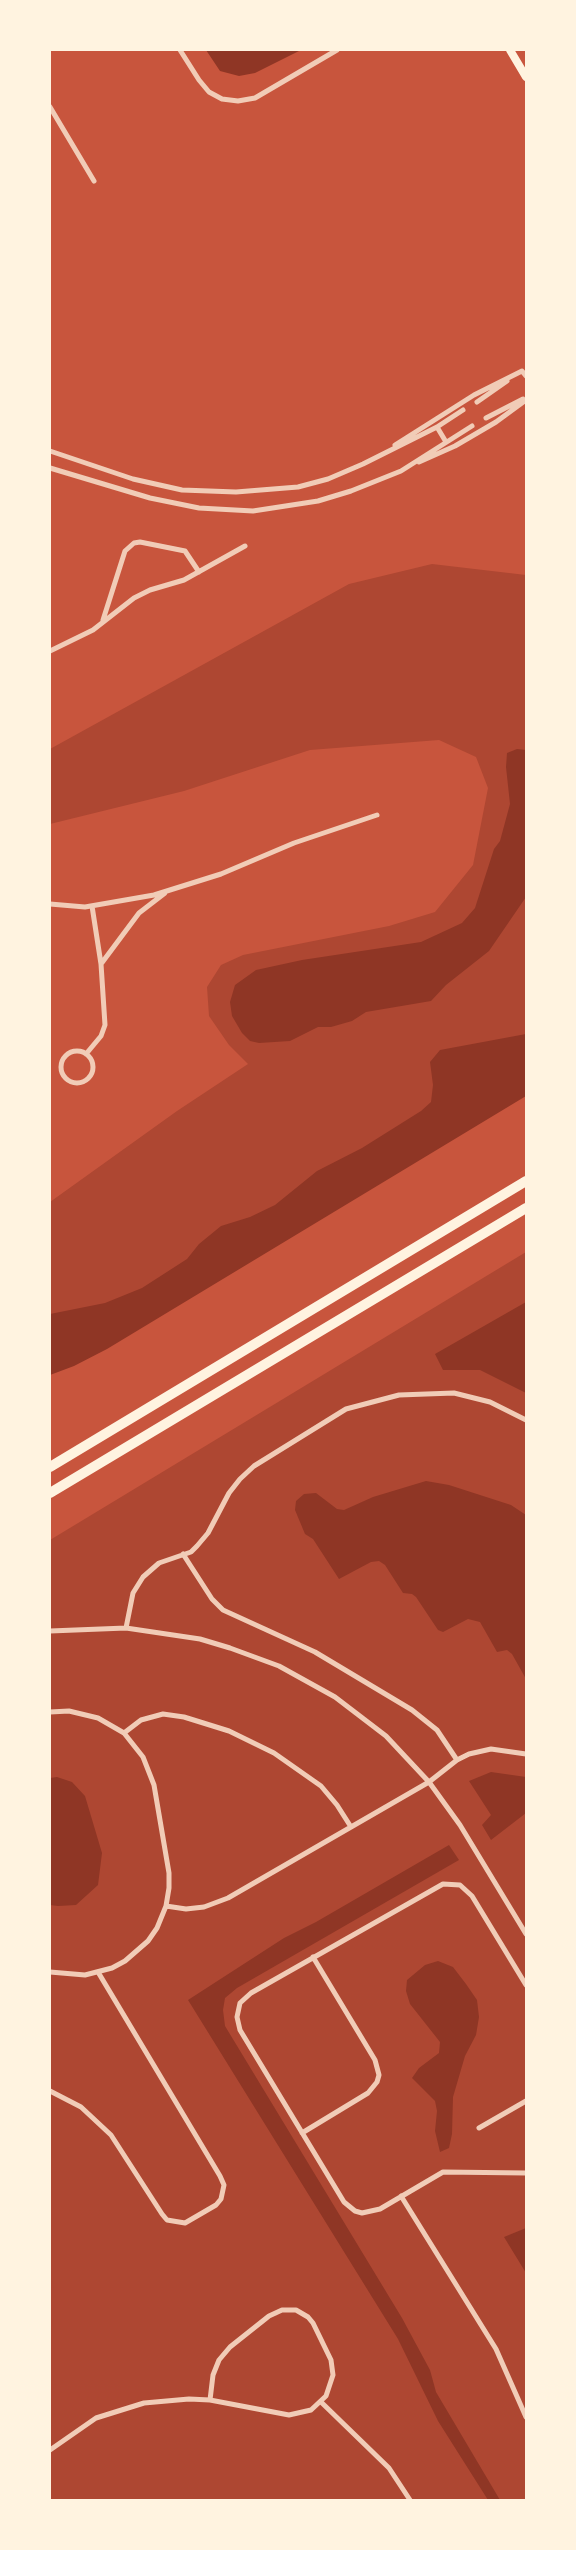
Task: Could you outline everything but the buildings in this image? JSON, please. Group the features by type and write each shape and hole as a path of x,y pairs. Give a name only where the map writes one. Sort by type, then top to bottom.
{"highway":[{"path":"50,1467 526,1181"},
{"path":"50,1494 526,1208"}],"main road":[{"path":"510,50 526,77"}],"street":[{"path":"180,50 198,80 209,92 222,99 238,102 255,98 337,50"},
{"path":"50,107 94,181"},
{"path":"524,370 526,376"},
{"path":"477,402 524,370"},
{"path":"384,454 411,433 457,404 524,370"},
{"path":"486,418 526,398"},
{"path":"50,468 150,498 199,508 253,511 318,501 400,471 455,446 496,422 526,398"},
{"path":"50,451 133,479 182,490 236,492 298,487 328,479 384,454 437,427 463,410"},
{"path":"400,471 472,426"},
{"path":"437,427 446,442"},
{"path":"102,622 125,551 134,543 140,542 185,551 199,572"},
{"path":"50,651 93,630 134,598 150,590 184,580 245,546"},
{"path":"50,904 92,906 169,890 221,874 294,843 377,815"},
{"path":"101,964 139,912 169,890"},
{"path":"86,1054 101,1036 105,1025 101,964 92,906"},
{"path":"72,1051 86,1054 93,1066 91,1076 82,1082 69,1081 61,1071 62,1060 72,1051"},
{"path":"126,1628 133,1594 143,1577 159,1563 190,1552 203,1540 229,1493 254,1466 346,1409 398,1395 434,1392 476,1398 511,1411 526,1420"},
{"path":"183,1554 212,1599 223,1610 315,1652 391,1700 412,1710 437,1730 457,1760"},
{"path":"50,1631 126,1628 168,1633 230,1648 279,1666 308,1681 361,1716 397,1748 429,1782 460,1825 526,1934"},
{"path":"50,1712 84,1713 98,1718 124,1733 143,1757 154,1785 169,1872 166,1906 156,1928 138,1951 125,1960 98,1972 70,1975 50,1972"},
{"path":"124,1733 141,1720 162,1714 184,1717 229,1732 274,1753 321,1786 337,1805 351,1828"},
{"path":"166,1906 186,1909 212,1905 351,1828 429,1782 457,1760 491,1749 526,1754"},
{"path":"526,1985 472,1896 467,1890 453,1883 436,1886 245,1997 237,2016 240,2030 349,2207 362,2213 373,2212 443,2172 526,2173"},
{"path":"302,2133 368,2093 377,2082 379,2075 375,2060 313,1957"},
{"path":"50,2091 81,2107 111,2135 167,2220 178,2223 192,2220 216,2205 221,2199 224,2185 220,2176 98,1972"},
{"path":"480,2128 526,2101"},
{"path":"401,2196 491,2341 526,2417"},
{"path":"50,2450 68,2439 89,2421 118,2410 162,2400 210,2400 289,2415 304,2413 321,2402 332,2383 333,2368 328,2354 308,2318 296,2310 282,2310 269,2316 224,2353 213,2375 210,2400"},
{"path":"321,2402 389,2468 410,2500"}],"shaded area":[{"path":"206,50 301,50 255,73 239,76 220,71"},
{"path":"432,564 526,575 526,1056 87,1326 50,1340 50,1202 177,1111 248,1064 229,1045 209,1016 207,987 221,965 243,955 389,926 435,912 473,865 488,788 476,757 439,740 310,750 184,791 50,824 50,749 349,584"},
{"path":"517,749 526,750 526,897 489,951 446,985 431,1001 366,1012 352,1021 331,1027 318,1027 290,1041 259,1043 250,1041 242,1033 232,1016 230,1002 235,985 256,970 302,960 421,942 462,923 475,908 494,849 500,841 510,804 506,767 507,753"},
{"path":"526,1034 526,1096 107,1349 74,1366 50,1375 50,1314 105,1303 142,1288 187,1259 199,1244 221,1226 250,1217 275,1205 317,1171 362,1148 421,1111 431,1102 433,1085 430,1062 440,1050"},
{"path":"526,1252 526,2500 50,2500 50,1540"},
{"path":"526,1302 526,1393 480,1370 443,1370 435,1354"},
{"path":"426,1481 449,1485 511,1505 526,1515 526,1679 512,1654 507,1650 497,1652 480,1622 468,1619 443,1632 438,1630 416,1597 412,1594 403,1593 385,1565 379,1561 371,1562 339,1579 313,1539 305,1534 295,1510 296,1501 304,1494 316,1493 337,1509 344,1510 373,1497"},
{"path":"491,1772 526,1777 526,1813 491,1840 482,1825 491,1815 469,1781"},
{"path":"57,1777 72,1782 85,1796 102,1853 98,1885 76,1905 50,1905 50,1778"},
{"path":"449,1845 459,1860 237,1988 225,1998 223,2010 225,2026 402,2318 430,2370 436,2392 500,2500 488,2500 438,2421 398,2339 188,2000 284,1938 316,1922"},
{"path":"438,1961 453,1967 466,1984 477,2000 479,2017 476,2035 465,2056 453,2097 452,2134 449,2148 440,2152 435,2131 437,2111 435,2101 412,2078 419,2068 439,2053 440,2042 410,2004 406,1991 407,1980 425,1965"},
{"path":"526,2228 526,2273 504,2237"}]}
